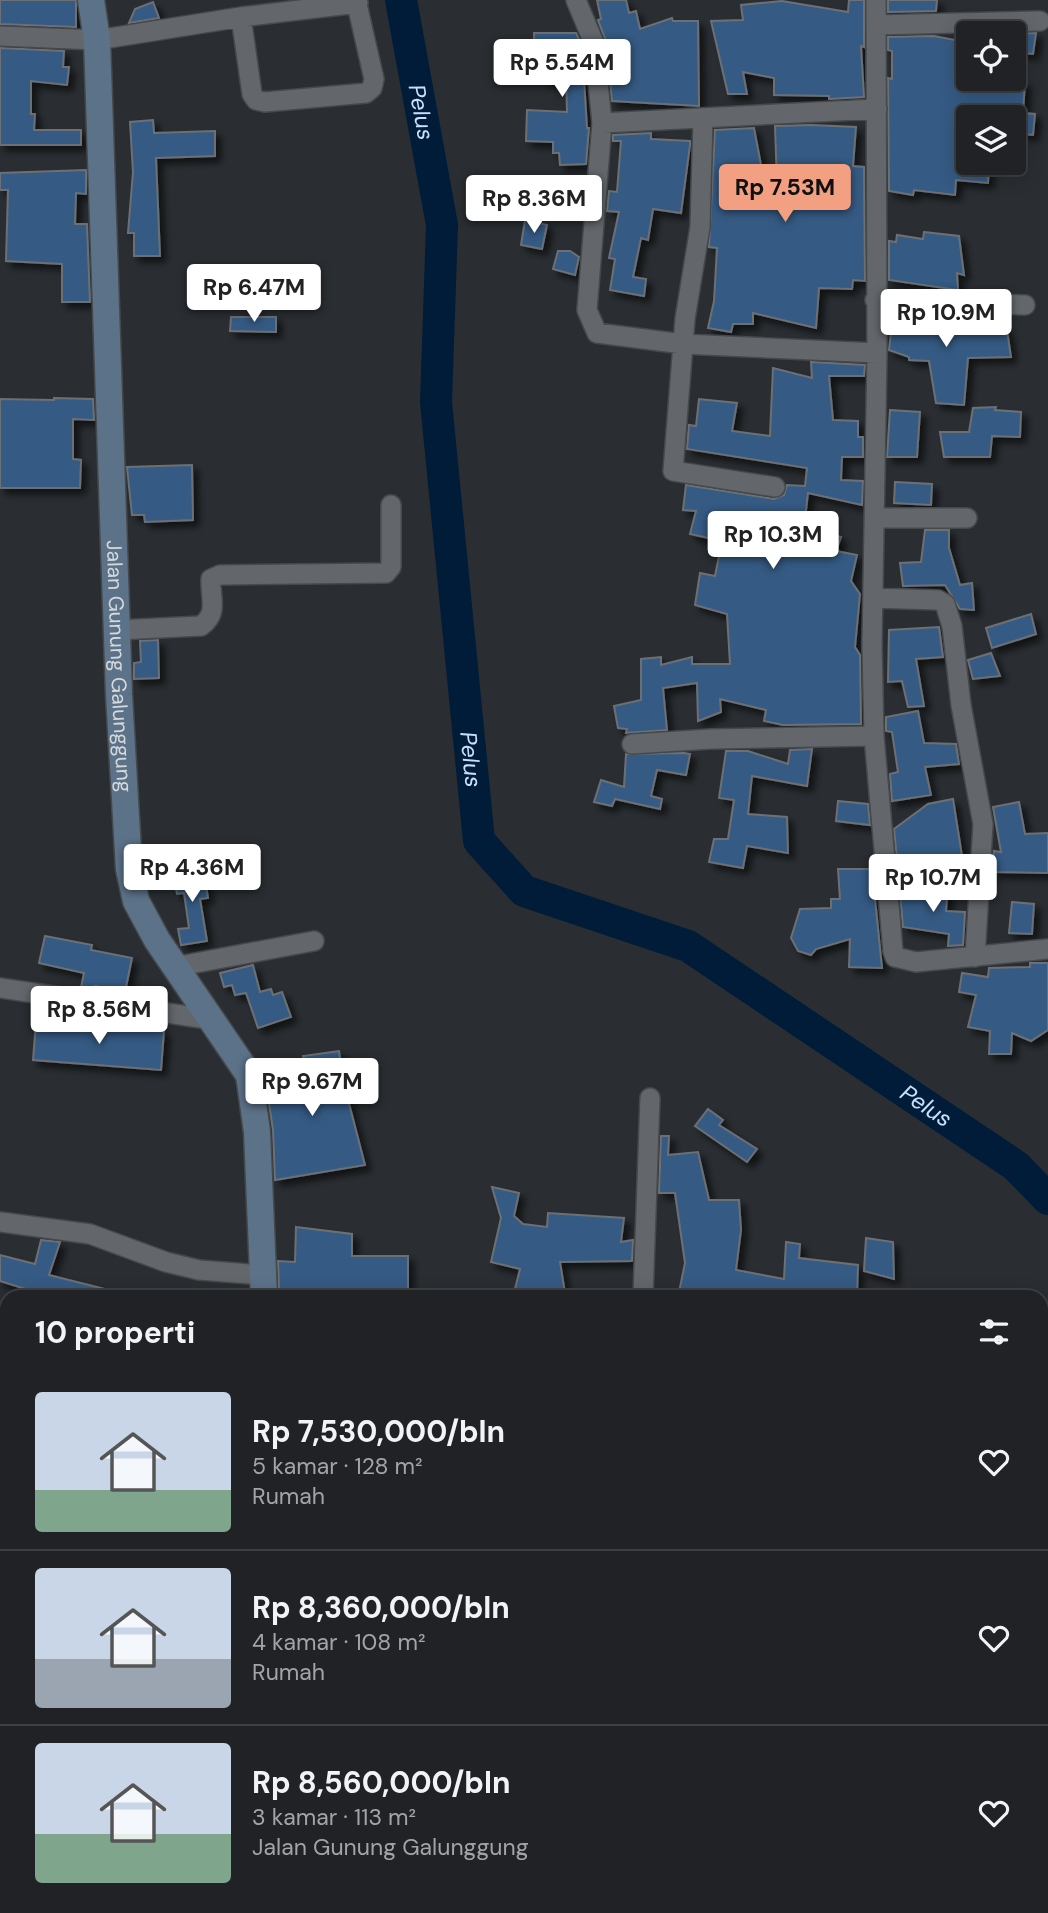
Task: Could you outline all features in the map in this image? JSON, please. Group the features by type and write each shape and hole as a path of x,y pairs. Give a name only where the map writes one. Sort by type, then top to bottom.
{"street":[{"name":"Jalan Gunung Galunggung","path":"91,0 97,40 117,630 129,869 136,901 174,967 214,1020 249,1074 257,1132 264,1286"},
{"path":"576,0 594,43 602,123 587,310 591,327 604,336 683,344 877,353"},
{"path":"876,0 874,736 895,957 916,962 1048,948"},
{"path":"0,36 97,40 241,17 357,2 374,79 372,88 366,93 265,103 256,100 252,93 241,17"},
{"path":"876,24 1040,21"},
{"path":"602,123 703,120 877,109"},
{"path":"703,120 700,227 683,344 673,471 775,486"},
{"path":"875,300 1025,305"},
{"path":"117,630 201,626 211,619 213,610 211,579 220,575 386,573 391,567 391,505"},
{"path":"876,518 967,518"},
{"path":"873,598 938,600 945,604 949,618 983,824 975,957"},
{"path":"632,744 711,739 874,736"},
{"path":"174,967 314,941"},
{"path":"1,993 214,1020"},
{"path":"643,1290 650,1098"},
{"path":"0,1222 90,1234 190,1268 264,1286"}],"building":[{"path":"0,0 76,0 76,27 0,24"},
{"path":"597,0 626,0 629,13 636,11 640,29 672,18 673,21 698,21 699,106 612,101 606,41 598,20 601,19"},
{"path":"849,0 864,0 864,47 861,46 864,97 829,99 829,96 774,95 774,78 743,72 747,94 728,94 711,21 743,20 741,5 782,1 848,12"},
{"path":"888,0 937,0 936,11 888,12"},
{"path":"153,2 159,18 129,23 135,9"},
{"path":"534,33 576,33 582,46 589,128 586,164 560,165 559,153 553,153 553,142 526,141 527,110 567,112 566,78 545,80 542,51 534,51"},
{"path":"1026,33 1036,33 1033,54 1026,53"},
{"path":"934,36 955,40 956,91 1024,91 1024,105 956,105 956,175 988,175 988,183 956,180 955,195 914,190 913,195 889,191 888,78 892,79 892,51 888,50 888,37"},
{"path":"0,48 64,51 63,67 69,67 67,85 31,81 31,114 35,114 34,130 81,130 81,145 0,145"},
{"path":"1026,113 1035,114 1033,135 1026,134"},
{"path":"153,120 154,133 215,131 215,156 156,158 160,256 134,256 134,233 128,233 133,172 130,122"},
{"path":"775,126 856,127 853,166 864,167 865,281 853,280 852,289 819,288 816,328 753,313 753,324 733,324 731,332 708,328 714,301 717,248 709,247 715,130 754,128 765,186 777,184"},
{"path":"651,133 651,139 690,141 690,145 681,213 653,209 648,240 641,238 633,277 646,279 644,296 610,290 615,259 609,258 619,212 607,211 609,191 617,192 621,141 613,141 613,135"},
{"path":"86,170 86,194 76,193 75,224 87,224 90,302 62,302 62,264 6,261 8,190 0,190 0,173"},
{"path":"525,220 547,225 542,249 521,245"},
{"path":"924,232 959,236 964,275 957,273 958,290 889,280 889,241 896,242 897,235 923,239"},
{"path":"558,251 570,251 579,257 575,275 553,269"},
{"path":"893,313 968,318 970,330 1007,330 1011,357 968,358 964,405 936,403 929,361 909,360 909,357 889,350"},
{"path":"231,317 276,317 276,332 230,331"},
{"path":"811,362 865,365 864,376 829,376 833,420 858,421 858,437 863,437 863,457 842,457 841,480 863,481 862,505 808,493 804,528 841,537 836,551 857,555 851,581 860,594 855,647 860,655 861,724 783,725 764,721 766,710 720,699 721,712 698,721 697,683 663,688 667,730 626,733 627,729 618,728 614,706 641,700 641,659 661,657 661,665 692,657 692,664 730,664 727,614 695,605 700,573 715,576 722,541 690,534 696,511 683,510 686,485 774,499 784,495 787,485 805,486 807,468 687,449 689,425 696,426 699,399 737,403 732,431 770,436 773,368 812,378"},
{"path":"0,399 93,399 94,420 73,419 73,459 81,460 80,488 0,488"},
{"path":"996,407 995,410 1021,412 1020,437 992,436 990,457 944,457 940,432 969,432 973,408"},
{"path":"890,410 920,412 917,457 887,457"},
{"path":"192,465 193,520 145,522 144,515 132,515 127,467"},
{"path":"895,482 932,484 931,505 894,503"},
{"path":"925,530 949,530 949,548 960,585 972,583 974,610 960,609 945,585 903,586 900,563 921,562"},
{"path":"1031,614 1036,634 992,648 986,628"},
{"path":"939,627 943,657 916,659 924,706 908,707 902,681 888,682 889,630"},
{"path":"158,640 159,678 134,679 134,663 141,662 140,641"},
{"path":"991,653 1000,676 973,679 968,660"},
{"path":"918,711 924,743 956,744 959,764 925,767 931,795 892,801 890,774 898,772 892,732 886,731 886,717"},
{"path":"812,749 807,786 752,776 748,814 787,817 788,853 747,846 743,868 709,862 714,839 728,839 734,800 719,798 726,751 748,751 788,764 790,750"},
{"path":"626,754 690,754 686,775 657,770 651,796 662,799 660,809 615,799 612,806 594,802 601,780 624,787"},
{"path":"953,799 962,856 951,858 949,882 898,869 894,829 928,804"},
{"path":"838,801 868,804 870,825 836,821"},
{"path":"1019,802 1025,834 1048,833 1048,873 992,872 994,851 1001,852 993,807"},
{"path":"203,868 208,898 200,899 207,941 181,945 178,929 189,928 184,893 177,894 173,873"},
{"path":"838,869 872,869 882,968 849,967 850,939 816,949 811,955 798,951 791,938 800,909 831,908 831,899 840,899"},
{"path":"948,888 946,911 965,912 963,945 948,946 949,934 903,927 900,893"},
{"path":"1012,902 1034,904 1032,934 1009,933"},
{"path":"45,936 92,945 91,950 132,958 125,992 95,986 94,990 81,988 84,973 39,963"},
{"path":"1030,963 1048,963 1048,1030 1031,1041 1012,1033 1011,1054 989,1054 990,1031 968,1027 976,995 959,992 962,973 988,977 989,968 1030,967"},
{"path":"253,965 260,992 271,989 273,995 282,992 291,1017 258,1028 246,993 235,995 232,985 224,987 220,973"},
{"path":"36,1022 164,1031 161,1070 33,1060"},
{"path":"339,1051 345,1088 365,1165 275,1180 273,1130 264,1070 305,1066 303,1056"},
{"path":"708,1109 723,1120 719,1125 757,1149 747,1162 695,1126"},
{"path":"661,1136 669,1136 668,1155 698,1152 709,1200 739,1200 741,1230 736,1270 784,1279 786,1242 800,1244 799,1258 858,1265 857,1290 679,1290 685,1263 675,1193 659,1193"},
{"path":"492,1187 519,1193 514,1216 523,1224 547,1227 548,1213 624,1218 621,1242 633,1240 632,1261 560,1262 565,1290 515,1290 520,1269 491,1262 501,1218"},
{"path":"296,1227 352,1234 352,1256 408,1256 408,1290 279,1289 278,1261 295,1262"},
{"path":"866,1238 893,1242 894,1279 864,1271"},
{"path":"41,1240 60,1242 49,1275 109,1290 29,1290 0,1281 0,1255 35,1264"}],"waterway":[{"name":"Pelus","path":"401,0 442,225 436,402 479,841 524,891 688,946 1016,1166 1048,1199"}]}
